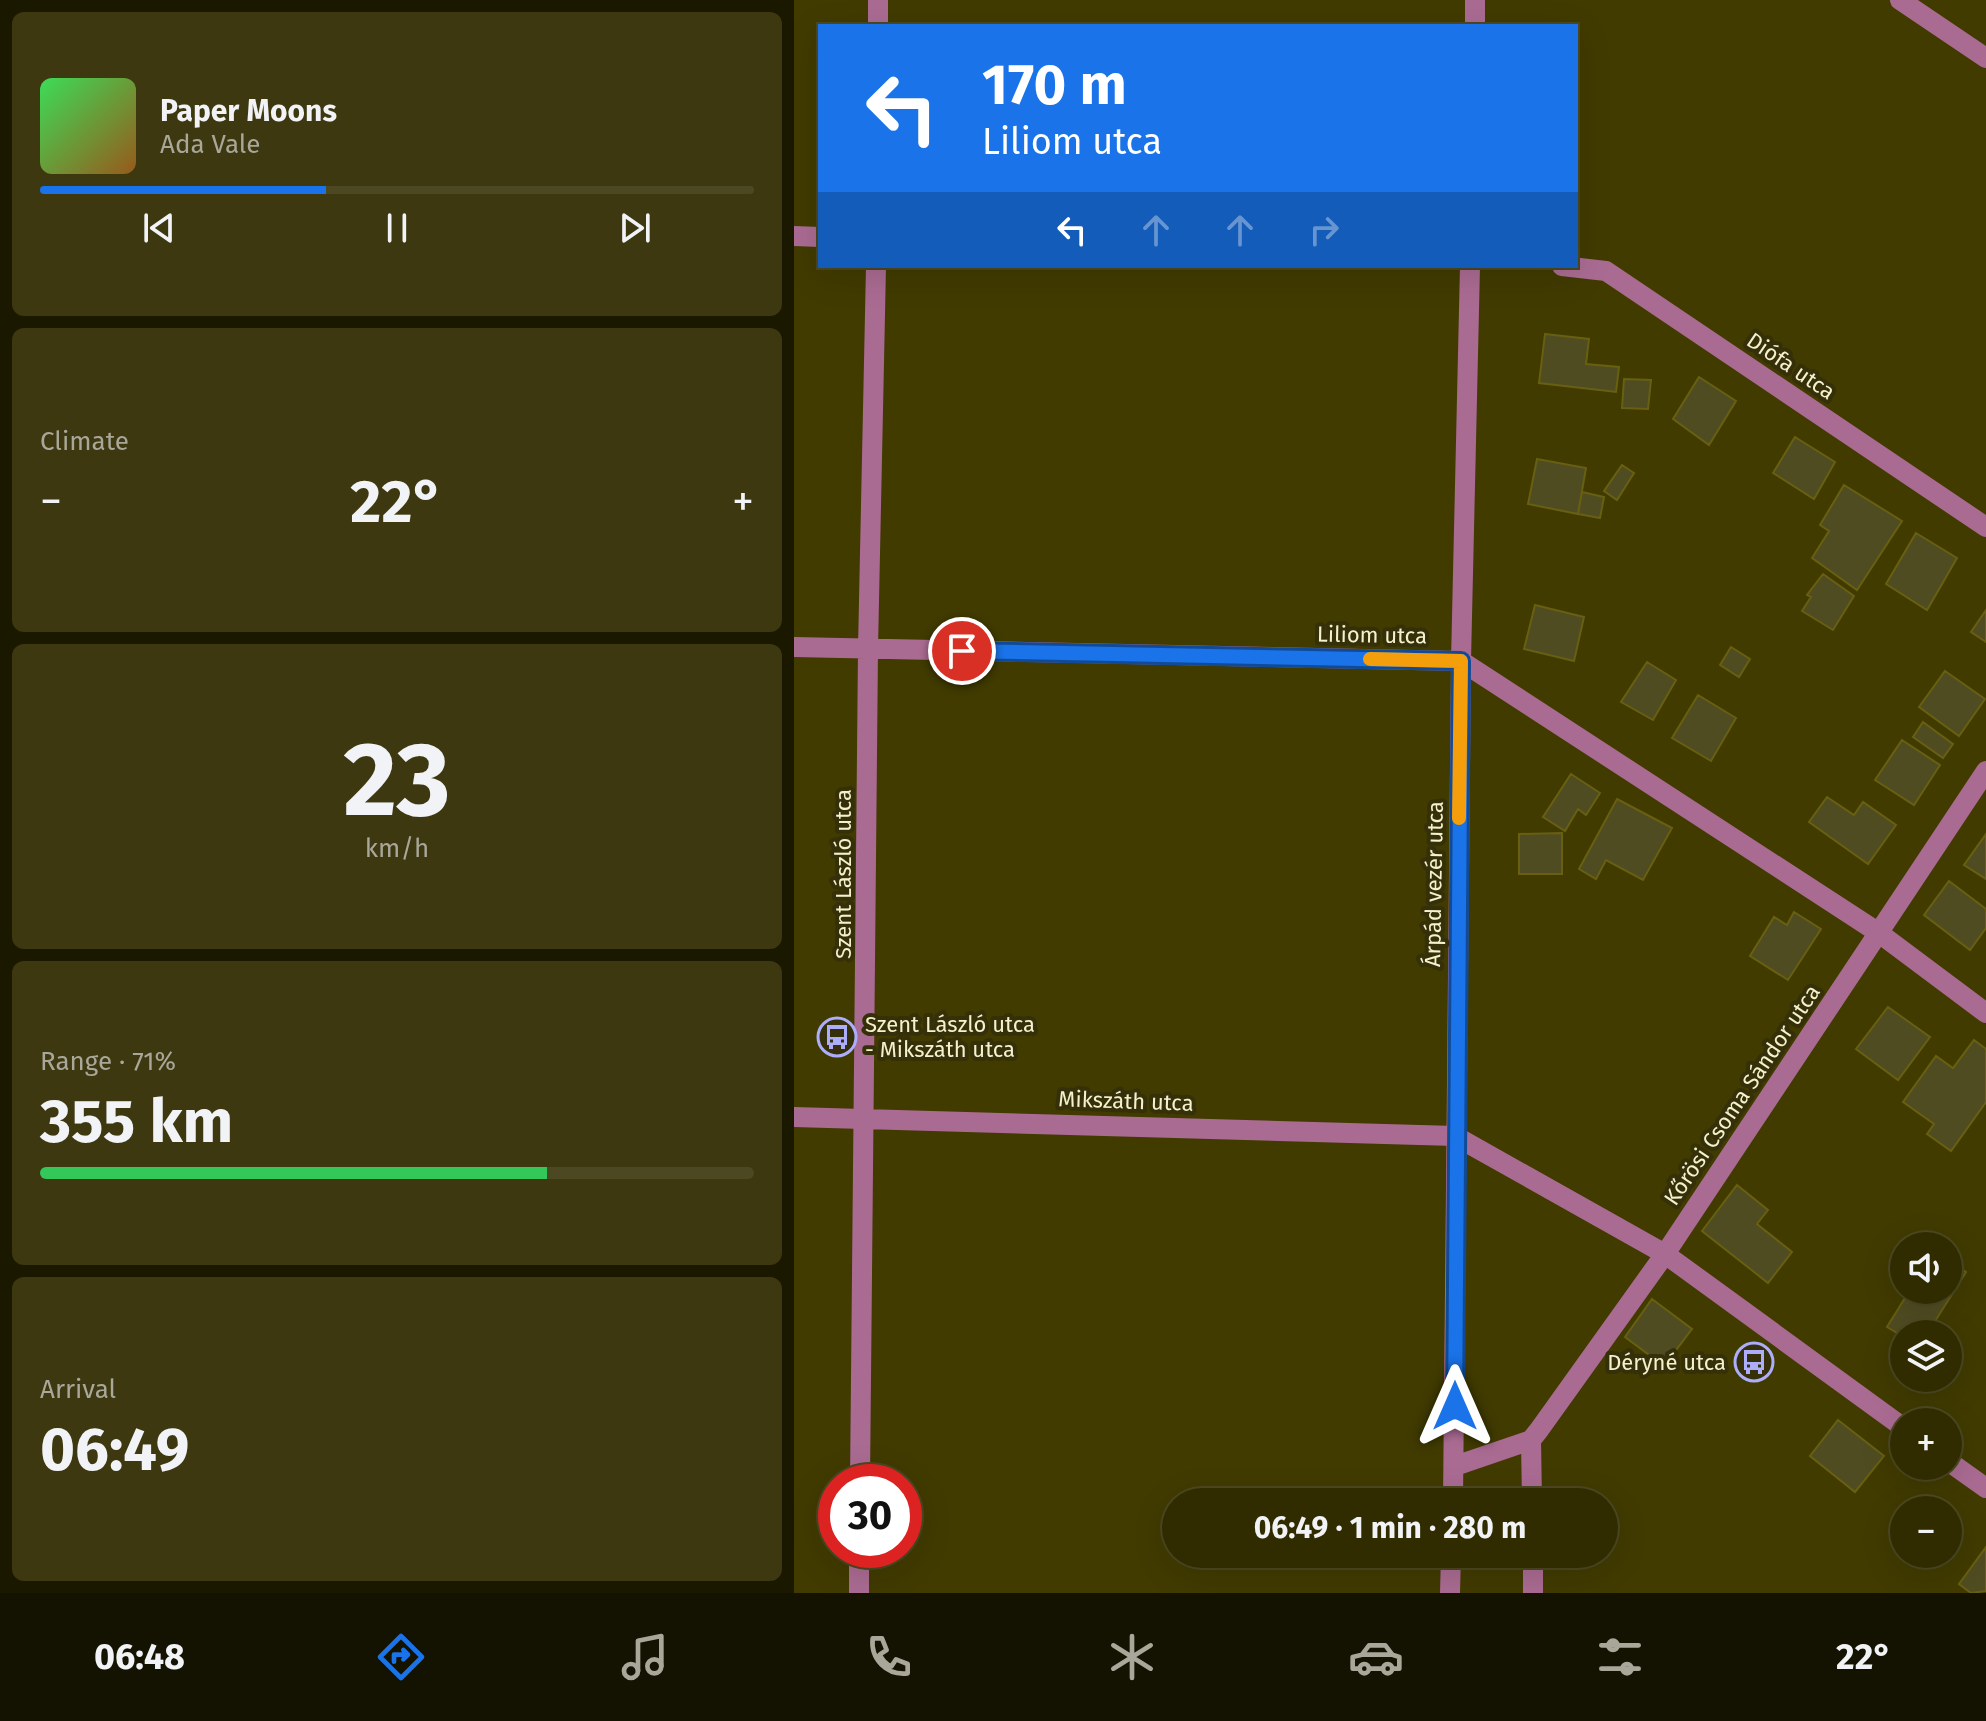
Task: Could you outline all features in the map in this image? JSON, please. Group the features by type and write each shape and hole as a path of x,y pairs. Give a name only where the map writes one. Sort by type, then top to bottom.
{"street":[{"path":"878,0 878,24"},
{"path":"1475,0 1475,24"},
{"path":"1900,0 1986,58"},
{"path":"794,236 818,237"},
{"name":"Szent László utca","path":"860,1464 866,1117 868,649 876,268"},
{"name":"Árpád vezér utca","path":"1454,1488 1461,661 1470,268"},
{"name":"Diófa utca","path":"1578,268 1606,271 1986,527"},
{"name":"Liliom utca","path":"794,647 1461,661"},
{"path":"1461,661 1879,933 1986,1013"},
{"name":"Kőrösi Csoma Sándor utca","path":"1531,1440 1665,1254 1986,771"},
{"name":"Mikszáth utca","path":"794,1117 1455,1136"},
{"path":"1455,1136 1665,1254 1890,1418"},
{"path":"1455,1466 1531,1440 1532,1488"},
{"path":"1962,1471 1986,1488"},
{"path":"859,1568 859,1593"},
{"path":"1450,1593 1451,1568"},
{"path":"1533,1568 1533,1593"}],"building":[{"path":"1545,334 1589,339 1586,364 1619,367 1616,392 1539,383"},
{"path":"1699,377 1736,401 1709,445 1673,419"},
{"path":"1624,379 1651,380 1648,409 1622,408"},
{"path":"1795,437 1835,462 1814,499 1773,473"},
{"path":"1537,459 1586,468 1578,514 1528,504"},
{"path":"1622,465 1634,473 1617,500 1604,491"},
{"path":"1844,485 1902,521 1857,590 1812,558 1829,531 1820,525"},
{"path":"1582,492 1604,497 1600,518 1578,514"},
{"path":"1916,533 1957,558 1927,610 1886,584"},
{"path":"1823,574 1854,596 1833,630 1802,611 1811,597 1807,595"},
{"path":"1535,605 1584,617 1574,661 1524,649"},
{"path":"1986,610 1986,642 1971,632"},
{"path":"1731,647 1750,659 1739,677 1720,665"},
{"path":"1647,662 1676,680 1653,720 1621,702"},
{"path":"1945,671 1985,699 1959,736 1919,707"},
{"path":"1698,695 1736,718 1711,761 1672,738"},
{"path":"1923,722 1953,744 1943,758 1913,737"},
{"path":"1902,740 1940,765 1914,805 1875,780"},
{"path":"1571,774 1600,793 1586,815 1578,809 1565,831 1543,817"},
{"path":"1827,797 1854,815 1863,802 1896,825 1868,864 1809,822"},
{"path":"1617,799 1672,828 1643,880 1606,860 1596,879 1579,869"},
{"path":"1562,833 1562,874 1519,874 1519,834"},
{"path":"1986,834 1986,879 1964,865"},
{"path":"1949,881 1986,909 1986,928 1970,950 1924,915"},
{"path":"1794,912 1821,929 1788,980 1750,956 1774,917 1787,925"},
{"path":"1888,1007 1930,1037 1898,1080 1856,1049"},
{"path":"1974,1040 1986,1049 1986,1102 1951,1151 1927,1134 1934,1124 1903,1102 1936,1056 1953,1068"},
{"path":"1737,1185 1768,1210 1757,1224 1792,1252 1768,1283 1702,1231"},
{"path":"1652,1299 1692,1329 1664,1366 1625,1337"},
{"path":"1901,1304 1946,1304 1936,1320 1891,1320"},
{"path":"1838,1420 1884,1456 1855,1492 1810,1456"},
{"path":"1986,1547 1986,1591 1971,1593 1959,1584"}],"slow traffic":[{"path":"1370,659 1461,661 1459,818"}],"place":[{"name":"Szent László utca - Mikszáth utca","path":"837,1037"},
{"name":"Déryné utca","path":"1754,1362"}],"route":[{"path":"962,651 1461,661 1455,1406"}]}
